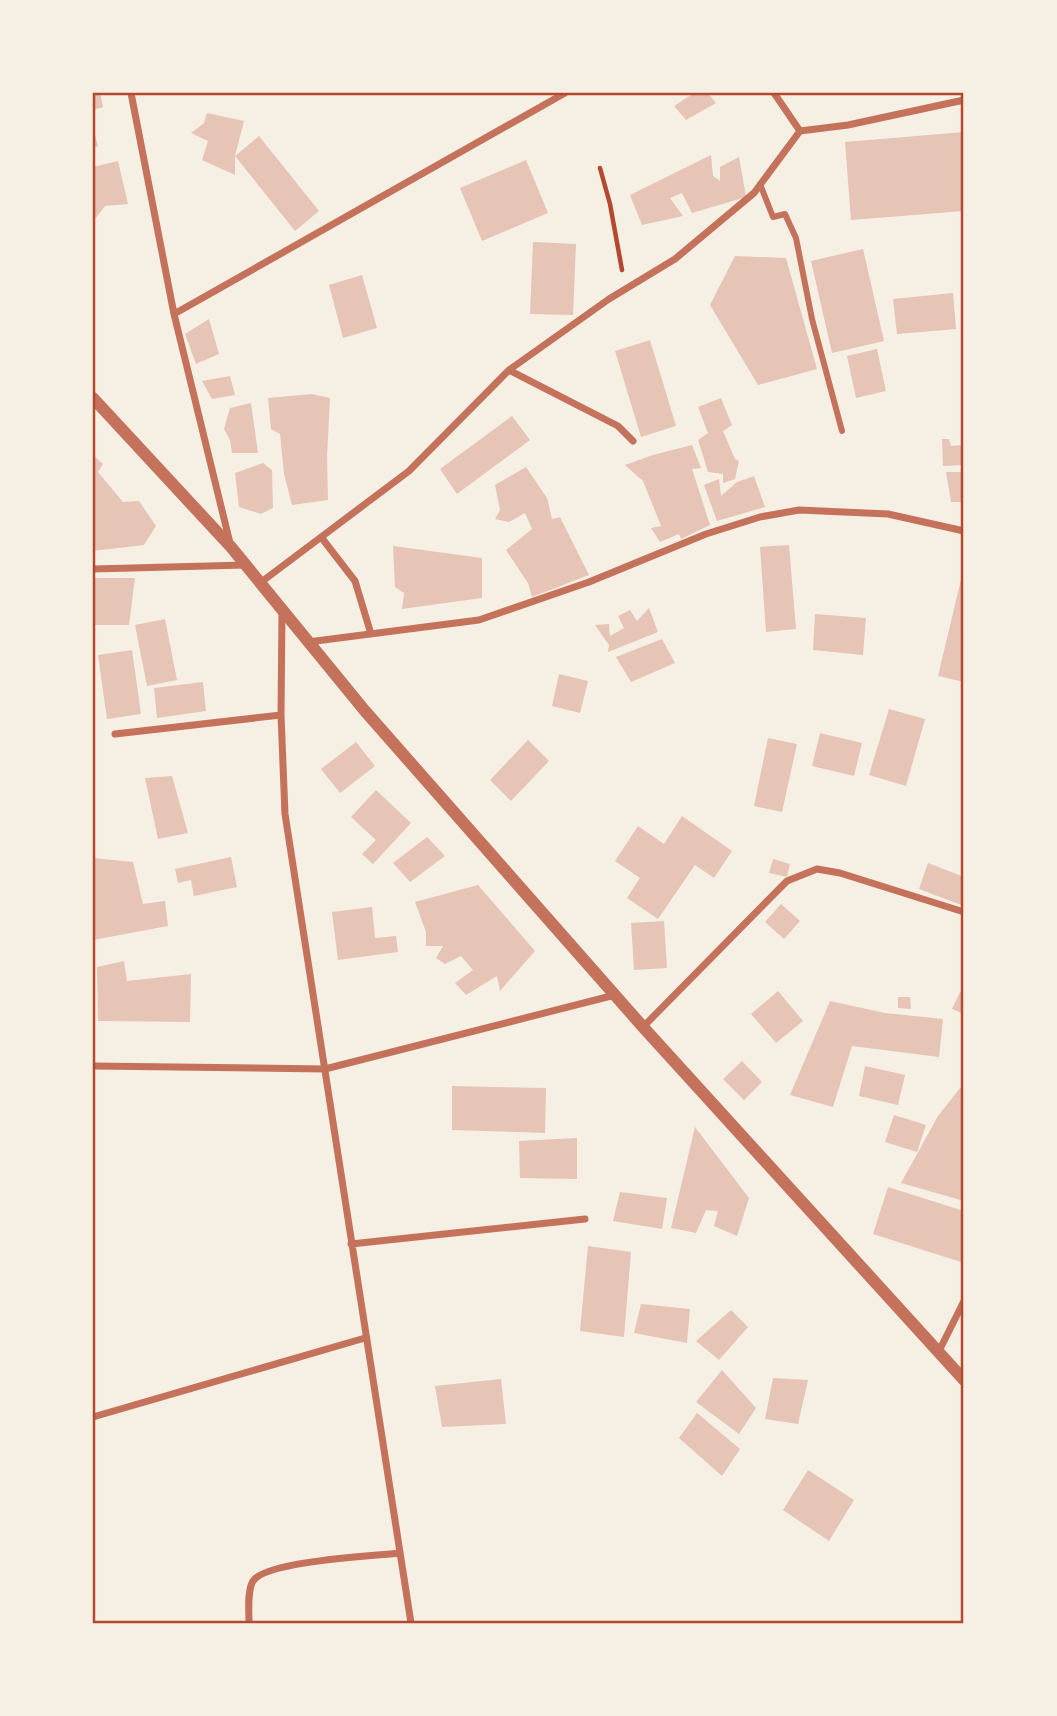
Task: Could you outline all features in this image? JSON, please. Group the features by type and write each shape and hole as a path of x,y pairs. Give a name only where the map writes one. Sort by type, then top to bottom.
{"street":[{"path":"131,93 174,314 231,547"},
{"path":"174,314 565,93"},
{"path":"774,93 800,131"},
{"path":"260,583 409,471 509,370 626,288 675,259 754,192 800,131 848,125 964,100"},
{"path":"760,184 773,217 785,214 796,238 812,318 842,431"},
{"path":"509,370 618,426 633,441"},
{"path":"93,398 231,547 307,642 643,1027 964,1380"},
{"path":"307,642 480,620 589,582 706,534 760,517 799,510 888,514 964,531"},
{"path":"321,537 355,581 371,634"},
{"path":"93,569 246,565"},
{"path":"282,610 281,715 285,814 411,1623"},
{"path":"114,734 281,715"},
{"path":"643,1027 787,881 817,869 840,873 964,912"},
{"path":"93,1066 325,1069 615,995"},
{"path":"351,1244 585,1219"},
{"path":"939,1351 964,1301"},
{"path":"93,1417 365,1338"},
{"path":"249,1623 251,1583 259,1574 281,1566 400,1553"}],"path":[{"path":"600,168 610,204 626,288"}],"building":[{"path":"93,93 100,93 103,107 93,110"},
{"path":"694,93 708,93 716,103 686,120 674,106"},
{"path":"207,113 244,121 235,156 235,175 202,160 208,141 191,133 204,123"},
{"path":"93,129 98,146 93,148"},
{"path":"964,132 964,211 851,220 845,142"},
{"path":"259,136 319,211 295,231 235,156"},
{"path":"711,155 713,176 720,181 720,167 739,157 746,197 692,213 682,193 670,198 683,216 642,225 630,195"},
{"path":"526,160 548,213 482,241 460,188"},
{"path":"118,161 128,204 105,206 93,222 93,167"},
{"path":"533,242 576,244 573,315 530,314"},
{"path":"863,249 884,341 832,353 811,261"},
{"path":"735,256 786,258 817,369 758,385 710,305"},
{"path":"362,275 377,328 343,338 329,285"},
{"path":"953,293 956,329 897,334 893,299"},
{"path":"209,319 219,354 196,364 185,334"},
{"path":"650,340 676,426 641,437 615,351"},
{"path":"877,349 886,391 856,398 847,356"},
{"path":"230,376 235,395 212,399 202,381"},
{"path":"312,394 330,398 328,500 292,505 284,474 280,434 271,429 268,398"},
{"path":"721,398 732,425 723,431 735,459 739,461 735,479 723,483 723,474 708,472 698,440 708,433 698,407"},
{"path":"251,403 258,453 232,453 230,440 224,429 230,408"},
{"path":"512,416 530,440 457,494 440,469"},
{"path":"942,439 949,439 951,446 964,445 964,465 943,466"},
{"path":"692,445 701,468 692,469 710,525 681,539 679,534 660,542 651,528 661,526 643,481 625,465"},
{"path":"93,455 103,464 98,472 123,502 139,501 156,526 144,545 93,551"},
{"path":"263,463 272,470 273,508 261,514 239,507 235,473"},
{"path":"526,467 547,498 552,519 560,517 589,575 532,597 528,583 506,550 532,529 525,513 509,522 495,519 500,510 495,485"},
{"path":"946,472 964,472 964,502 951,502"},
{"path":"754,476 765,507 717,521 704,485 719,479 721,496 737,482"},
{"path":"789,545 796,629 766,632 760,547"},
{"path":"393,546 482,558 482,598 402,609 404,593 395,587"},
{"path":"964,571 964,682 938,676"},
{"path":"93,578 135,578 129,625 93,625"},
{"path":"649,608 658,632 608,652 609,645 595,625 609,624 610,636 624,628 618,616 630,610 637,621"},
{"path":"815,614 866,618 863,655 813,650"},
{"path":"165,619 177,680 147,686 135,625"},
{"path":"662,639 675,663 631,682 616,657"},
{"path":"132,650 141,714 107,719 98,655"},
{"path":"559,674 588,681 580,713 552,706"},
{"path":"203,682 206,711 157,718 154,688"},
{"path":"889,709 925,719 906,786 869,775"},
{"path":"820,733 862,743 854,776 812,766"},
{"path":"768,738 797,744 782,812 754,806"},
{"path":"528,740 549,761 511,801 490,780"},
{"path":"356,742 375,766 340,793 321,769"},
{"path":"172,776 188,833 158,839 145,778"},
{"path":"376,790 411,823 373,864 362,854 376,840 351,817"},
{"path":"682,816 732,851 714,878 695,865 658,919 627,898 640,878 615,861 638,826 664,844"},
{"path":"427,837 445,856 410,882 393,863"},
{"path":"231,857 237,887 194,896 191,880 178,883 175,869"},
{"path":"93,858 133,862 143,904 165,901 168,926 93,940"},
{"path":"773,859 790,864 787,877 769,873"},
{"path":"928,863 964,877 964,906 919,889"},
{"path":"478,885 535,951 500,991 497,976 466,995 455,983 473,970 461,956 445,964 436,958 443,946 426,946 426,932 415,902"},
{"path":"781,904 800,921 784,939 765,922"},
{"path":"372,907 375,938 396,936 398,952 338,960 332,912"},
{"path":"664,921 667,968 634,970 631,923"},
{"path":"124,961 127,981 191,974 190,1022 98,1021 97,967"},
{"path":"778,991 803,1021 776,1043 751,1014"},
{"path":"960,992 964,994 964,1014 952,1009"},
{"path":"898,997 910,997 911,1009 898,1008"},
{"path":"830,1001 885,1013 943,1019 939,1057 852,1046 833,1107 790,1095"},
{"path":"742,1061 762,1082 744,1100 723,1079"},
{"path":"865,1066 905,1075 898,1105 859,1096"},
{"path":"452,1086 546,1088 545,1133 452,1130"},
{"path":"960,1088 964,1090 964,1201 901,1183 938,1116"},
{"path":"894,1115 926,1125 917,1152 885,1142"},
{"path":"695,1127 749,1198 737,1236 714,1226 718,1211 706,1210 696,1233 671,1228"},
{"path":"577,1138 577,1179 520,1178 519,1141"},
{"path":"888,1187 964,1211 964,1263 873,1234"},
{"path":"620,1192 667,1198 662,1229 613,1221"},
{"path":"588,1246 631,1252 624,1337 580,1331"},
{"path":"641,1304 690,1309 687,1343 634,1333"},
{"path":"731,1310 748,1327 719,1360 696,1341"},
{"path":"722,1370 756,1408 739,1434 696,1402"},
{"path":"773,1378 808,1380 798,1424 765,1419"},
{"path":"501,1379 506,1424 442,1427 435,1386"},
{"path":"697,1413 740,1449 722,1476 679,1438"},
{"path":"808,1470 854,1500 829,1541 783,1510"}]}
